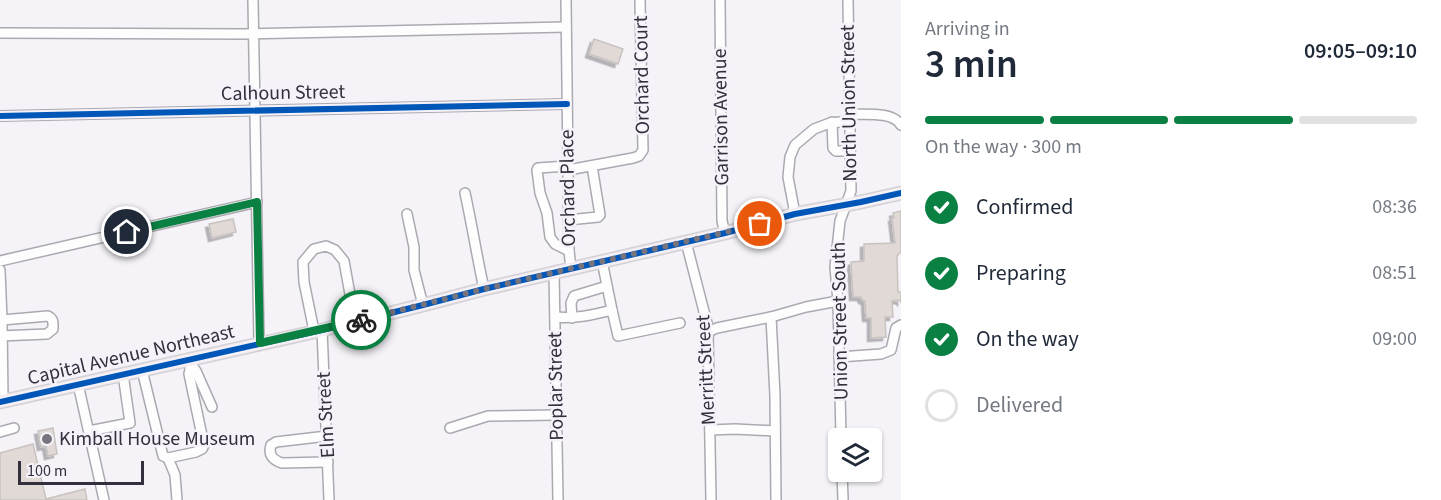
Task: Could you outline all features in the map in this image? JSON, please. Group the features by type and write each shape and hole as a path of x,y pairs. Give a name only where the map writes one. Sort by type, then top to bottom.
{"main road":[{"name":"Capital Avenue Northeast","path":"1,401 142,370 190,362 554,272 725,233 795,214 901,193"}],"street":[{"path":"253,0 260,343"},
{"name":"Orchard Place","path":"566,0 568,220 571,268"},
{"name":"Orchard Court","path":"592,166 633,158 639,156 643,150 640,0"},
{"name":"Garrison Avenue","path":"720,0 722,221 725,233"},
{"name":"North Union Street","path":"846,205 850,191 848,0"},
{"path":"0,33 254,34 566,27"},
{"name":"Calhoun Street","path":"0,116 567,104"},
{"path":"795,214 788,177 790,157 795,145 814,129 850,118 892,116 901,125"},
{"path":"832,122 833,148 836,151 850,151"},
{"path":"568,220 600,215 592,166 538,168 540,193 550,237 555,244 569,251"},
{"path":"465,193 484,289"},
{"path":"0,261 257,202"},
{"name":"Union Street South","path":"841,428 835,267 840,221 846,205"},
{"path":"407,214 414,247 414,270 423,305"},
{"name":"Merritt Street","path":"686,242 708,332 711,500"},
{"name":"Elm Street","path":"329,500 327,436 318,331 304,282 303,262 314,249 330,247 344,261 355,322"},
{"path":"602,261 618,336 680,323"},
{"path":"0,270 1,401"},
{"name":"Poplar Street","path":"554,272 558,500"},
{"path":"572,318 571,303 574,296 607,286"},
{"path":"708,332 717,328 838,301"},
{"path":"555,317 584,317 612,310"},
{"path":"1,336 47,334 53,329 52,318 48,316 2,320"},
{"path":"771,317 775,396 776,500"},
{"path":"839,357 888,352 891,350 896,328 901,325"},
{"path":"190,362 212,407"},
{"path":"142,370 163,456 168,458 196,452 204,445 189,374 190,362"},
{"path":"89,431 130,423 123,374"},
{"path":"78,384 104,500"},
{"path":"450,428 488,416 557,415"},
{"path":"0,432 14,428"},
{"path":"710,430 775,430"},
{"path":"327,436 276,442 271,445 270,449 275,461 282,463 328,462"},
{"path":"168,458 175,475 177,500"},
{"path":"842,482 843,500"}],"building":[{"path":"594,39 623,49 618,64 589,54"},
{"path":"901,211 901,252 897,256 898,292 901,292 901,303 900,300 892,301 893,317 885,317 886,337 871,338 871,318 866,318 865,301 861,297 853,297 851,262 864,261 864,244 895,243 892,218 894,218 893,213"},
{"path":"233,219 236,232 212,238 209,224"},
{"name":"Kimball House Museum","path":"53,428 57,454 48,456 46,446 41,447 38,431"},
{"path":"33,444 46,499 85,489 87,500 0,500 0,453"}],"cycle path":[{"path":"0,116 567,104"},
{"path":"0,402 322,330 795,214 901,193"}],"way so far":[{"path":"361,320 760,224"}],"place":[{"name":"Kimball House Museum","path":"47,439"}],"route":[{"path":"127,232 257,202 260,343 361,320"}]}
